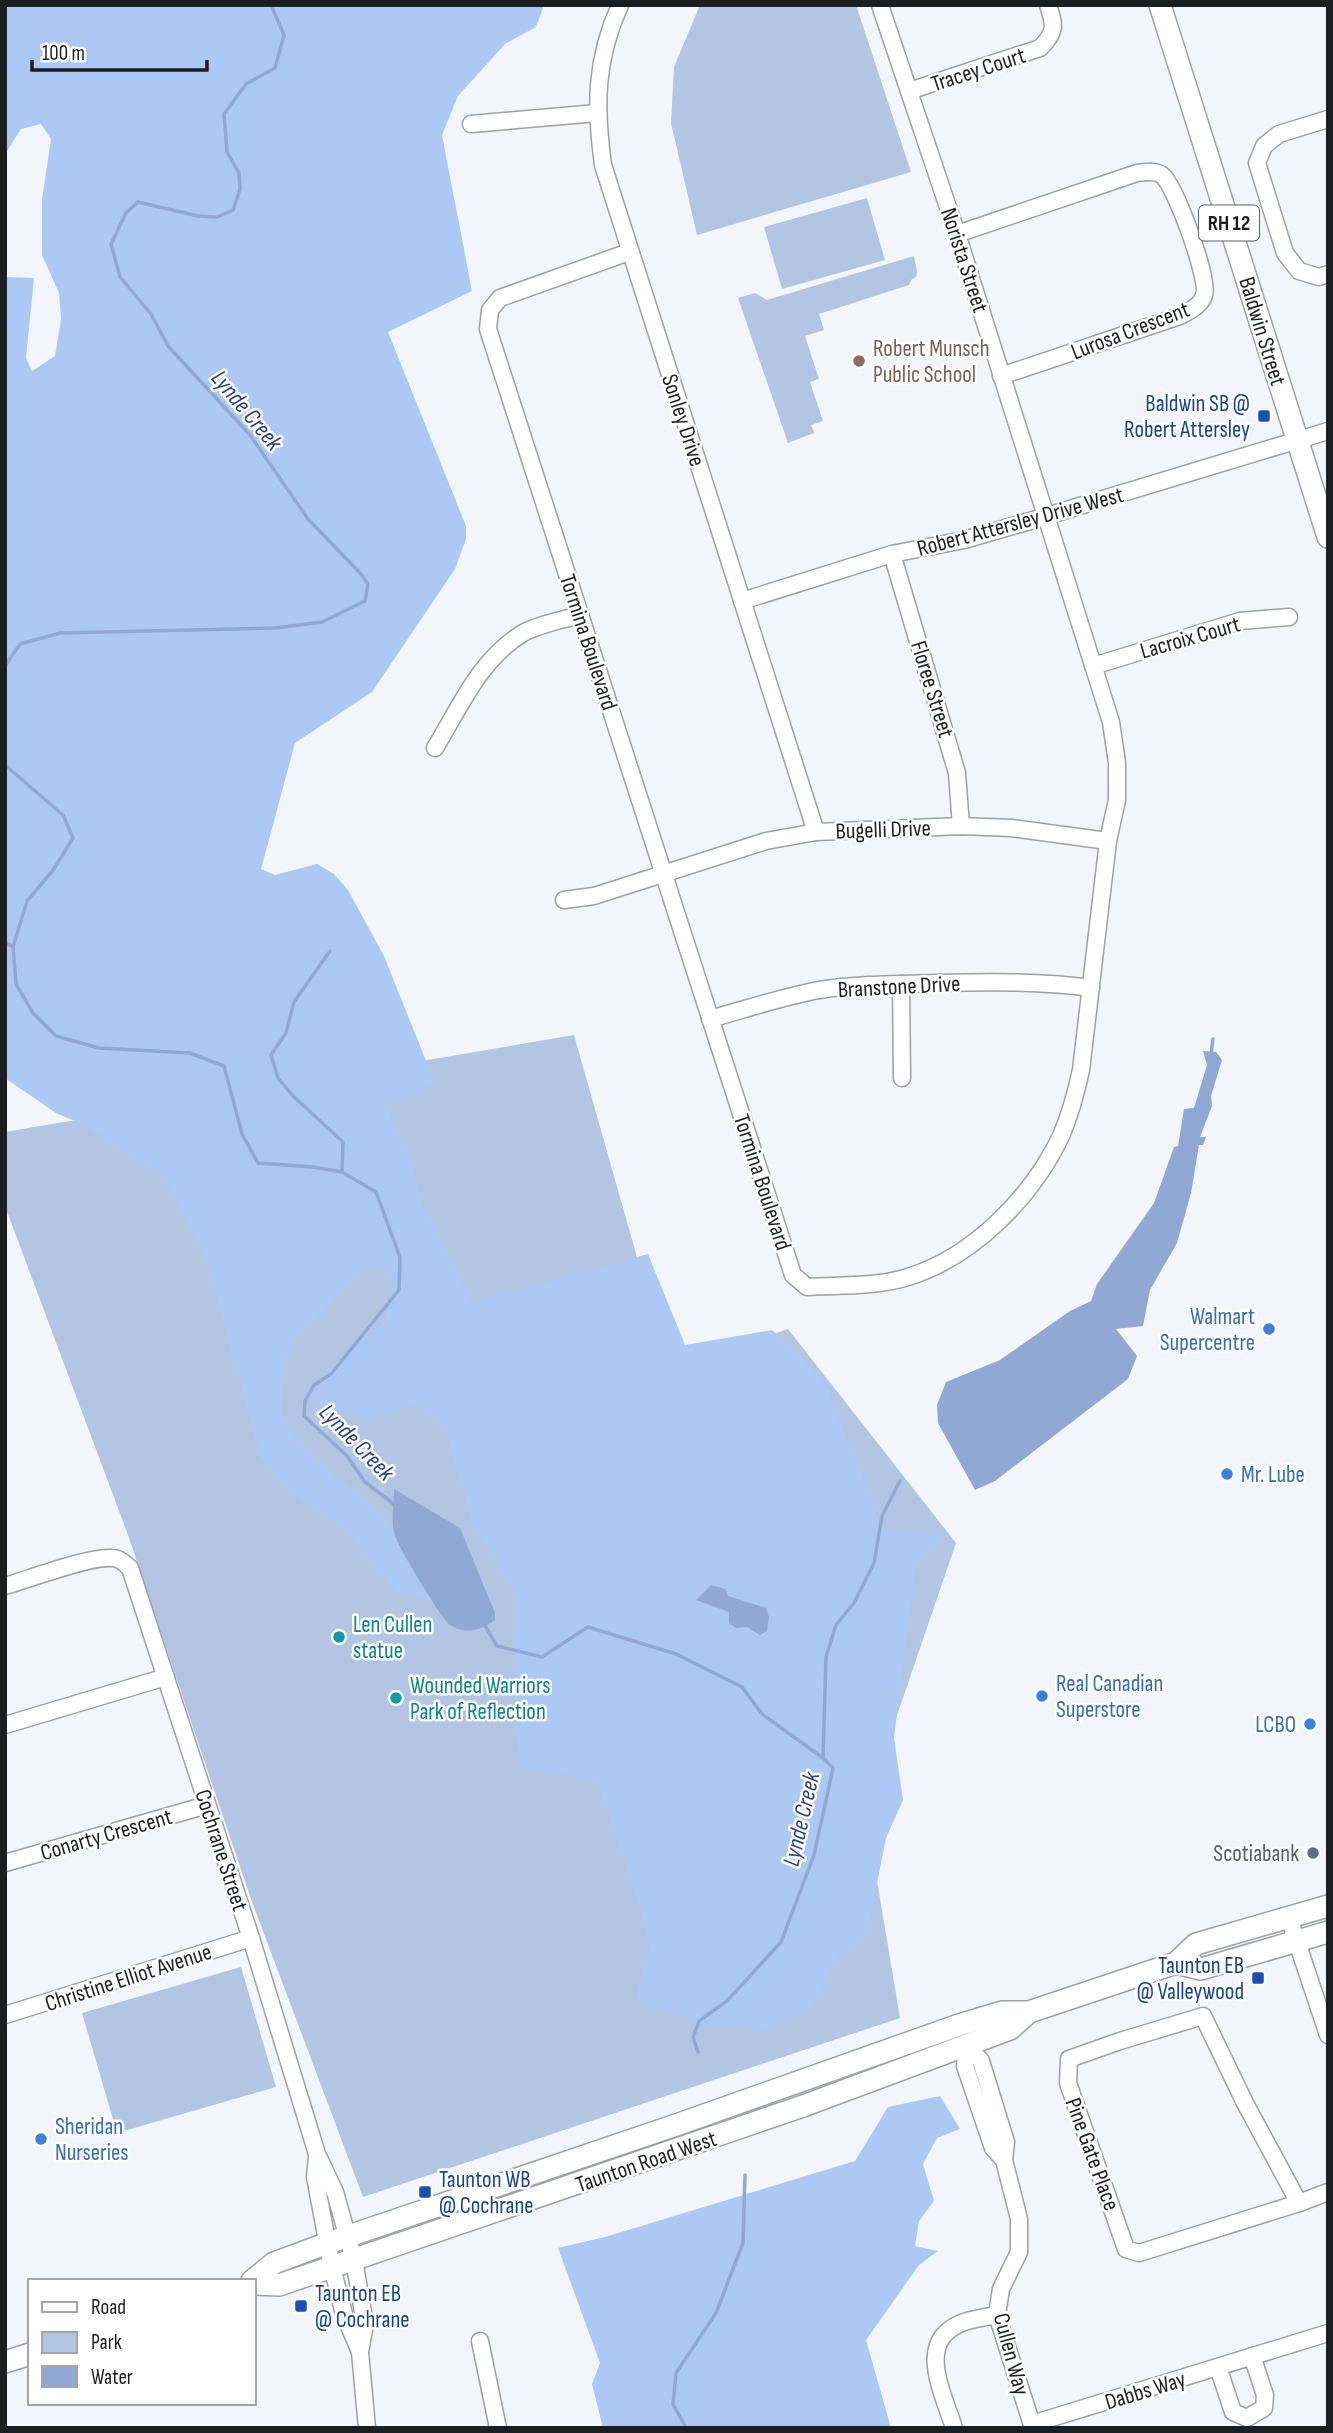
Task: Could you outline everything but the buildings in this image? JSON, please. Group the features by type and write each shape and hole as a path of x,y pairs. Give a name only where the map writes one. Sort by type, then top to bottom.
{"main road":[{"name":"Baldwin Street","path":"1160,5 1328,537"},
{"name":"Taunton Road West","path":"256,2279 274,2263 337,2240 959,2025 1002,2012 1029,2012 1176,1963 1196,1944 1328,1906"},
{"name":"Taunton Road West","path":"1176,1963 1202,1969 1328,1932"},
{"name":"Taunton Road West","path":"256,2282 279,2285 652,2158 1010,2029 1029,2012"},
{"path":"5,2362 28,2355"}],"street":[{"name":"Sonley Drive","path":"620,5 606,44 597,85 603,165 816,832"},
{"name":"Norista Street","path":"880,5 957,234 1044,516"},
{"name":"Tracey Court","path":"909,91 1041,48 1052,36 1053,21 1048,5"},
{"path":"471,124 597,113"},
{"path":"1328,119 1279,134 1264,146 1256,163 1285,253 1299,271 1319,277 1328,274"},
{"name":"Lurosa Crescent","path":"957,234 1136,173 1149,171 1161,173 1172,185 1200,263 1206,285 1204,296 1197,306 1189,311 1001,376"},
{"name":"Tormina Boulevard","path":"629,252 499,298 490,310 488,330 793,1275 807,1287 878,1283 908,1277 940,1264 971,1244 1000,1219 1043,1168 1073,1105 1082,1070 1108,841 1117,800 1117,763 1111,722 1044,516"},
{"name":"Robert Attersley Drive West","path":"743,601 892,554 964,540 1328,431"},
{"name":"Floree Street","path":"892,554 957,773 961,826"},
{"path":"435,748 474,681 495,654 525,632 580,615"},
{"name":"Lacroix Court","path":"1093,666 1240,621 1289,617"},
{"name":"Bugelli Drive","path":"565,900 594,896 766,841 816,832 961,826 1011,828 1108,841"},
{"name":"Branstone Drive","path":"710,1019 822,990 901,984 1048,982 1091,988"},
{"path":"901,984 902,1078"},
{"name":"Cochrane Street","path":"5,1586 95,1560 122,1560 130,1568 251,1938 317,2154 335,2192 337,2240 332,2267 344,2314 360,2352"},
{"path":"5,1725 166,1677"},
{"name":"Conarty Crescent","path":"5,1863 207,1805"},
{"path":"1290,1918 1328,2035"},
{"name":"Christine Elliot Avenue","path":"5,2015 251,1938"},
{"name":"Pine Gate Place","path":"1299,2203 1245,2103 1203,2016 1069,2059 1068,2083 1126,2249 1139,2253 1299,2203 1328,2192"},
{"name":"Cullen Way","path":"967,2045 981,2061 1006,2142 1004,2160 1021,2238 1019,2252 1001,2289 997,2315 1033,2426"},
{"name":"Cochrane Street","path":"337,2240 354,2260 365,2324 360,2352 367,2428"},
{"path":"954,2428 937,2373 934,2356 937,2342 949,2330 963,2322 997,2315"},
{"name":"Dabbs Way","path":"1033,2426 1328,2333"},
{"path":"480,2341 498,2428"},
{"path":"1219,2367 1233,2412 1247,2418 1264,2409 1265,2395 1252,2356"}],"green space":[{"path":"700,5 856,5 911,172 697,235 671,123 674,67"},
{"path":"867,198 885,260 782,289 764,227"},
{"path":"914,256 917,272 909,285 819,314 824,330 805,336 819,379 810,382 823,421 811,425 814,433 788,443 738,298 755,293 767,300"},
{"path":"574,1035 669,1370 788,1329 956,1543 865,1809 900,2018 363,2197 252,1902 128,1535 5,1206 5,1132"},
{"path":"241,1967 276,2087 117,2133 82,2013"}],"shaded area":[{"path":"5,5 544,5 536,27 505,44 458,96 442,135 472,291 388,332 466,526 466,539 455,569 372,692 295,743 261,869 275,875 317,864 334,874 348,890 384,956 435,1083 385,1105 411,1160 423,1209 472,1302 648,1254 685,1345 772,1330 823,1380 884,1530 945,1536 916,1562 894,1738 903,1800 886,1838 867,1934 838,1957 813,2007 766,2031 709,2025 638,2001 637,1992 650,1945 596,1779 521,1769 514,1717 517,1597 474,1528 444,1426 419,1404 368,1419 321,1405 313,1396 330,1370 384,1321 395,1285 381,1264 360,1269 326,1310 294,1339 285,1358 281,1417 304,1450 393,1525 395,1538 433,1600 398,1595 343,1528 295,1494 261,1459 207,1262 162,1174 89,1127 56,1113 5,1078 5,277 34,278 26,358 32,371 55,356 61,319 59,293 42,255 42,200 51,139 41,124 21,129 5,154"},
{"path":"940,2096 960,2129 937,2138 923,2164 934,2201 919,2221 915,2246 938,2251 919,2265 866,2340 891,2428 603,2428 592,2384 600,2363 558,2248 605,2237 855,2161 888,2107"}],"water":[{"path":"1203,1051 1216,1052 1222,1060 1211,1096 1212,1106 1200,1137 1206,1137 1203,1145 1199,1145 1191,1193 1177,1243 1150,1290 1143,1326 1116,1329 1137,1356 1128,1379 995,1481 975,1490 938,1423 937,1405 946,1382 1000,1360 1070,1311 1091,1301 1097,1284 1154,1203 1174,1147 1178,1146 1184,1109 1194,1108 1207,1065"},
{"path":"394,1489 460,1528 495,1613 495,1620 479,1629 462,1630 445,1620 396,1538 393,1520"},
{"path":"711,1585 725,1589 728,1596 766,1608 769,1617 767,1631 760,1635 747,1627 736,1628 729,1623 729,1612 696,1600"}],"waterway":[{"name":"Lynde Creek","path":"5,666 20,644 60,633 275,628 322,622 365,601 368,584 361,574 308,519 250,435 168,346 151,314 120,277 111,244 126,213 138,202 198,216 217,217 233,210 240,189 239,173 227,152 224,114 246,84 275,68 284,35 271,5"},
{"name":"Lynde Creek","path":"5,765 63,815 73,838 54,869 27,901 13,947 16,984 33,1013 56,1036 99,1048 190,1053 224,1066 242,1134 258,1163 342,1172 376,1192 400,1257 399,1290 331,1374 314,1385 305,1401 304,1416 347,1456 365,1482 395,1505"},
{"path":"5,942 13,947"},
{"path":"330,951 294,1002 286,1033 271,1055 278,1078 293,1096 343,1142 342,1172"},
{"path":"1211,1054 1213,1039"},
{"path":"823,1758 826,1657 836,1625 854,1603 874,1563 882,1516 900,1481"},
{"name":"Lynde Creek","path":"484,1624 497,1646 542,1657 588,1627 676,1654 742,1687 762,1714 833,1768 814,1855 781,1942 727,2001 699,2021 693,2037 698,2052"},
{"name":"Lynde Creek","path":"686,2428 673,2404 676,2373 716,2313 743,2243 745,2175"}],"place":[{"name":"Robert Munsch Public School","path":"859,361"},
{"name":"Baldwin SB @ Robert Attersley","path":"1264,416"},
{"name":"Walmart Supercentre","path":"1269,1329"},
{"name":"Mr. Lube","path":"1227,1474"},
{"name":"Len Cullen statue","path":"339,1637"},
{"name":"Real Canadian Superstore","path":"1042,1696"},
{"name":"Wounded Warriors Park of Reflection","path":"396,1698"},
{"name":"LCBO","path":"1310,1724"},
{"name":"Scotiabank","path":"1313,1853"},
{"name":"Taunton EB @ Valleywood","path":"1258,1978"},
{"name":"Sheridan Nurseries","path":"41,2139"},
{"name":"Taunton WB @ Cochrane","path":"425,2192"},
{"name":"Taunton EB @ Cochrane","path":"301,2306"}]}
